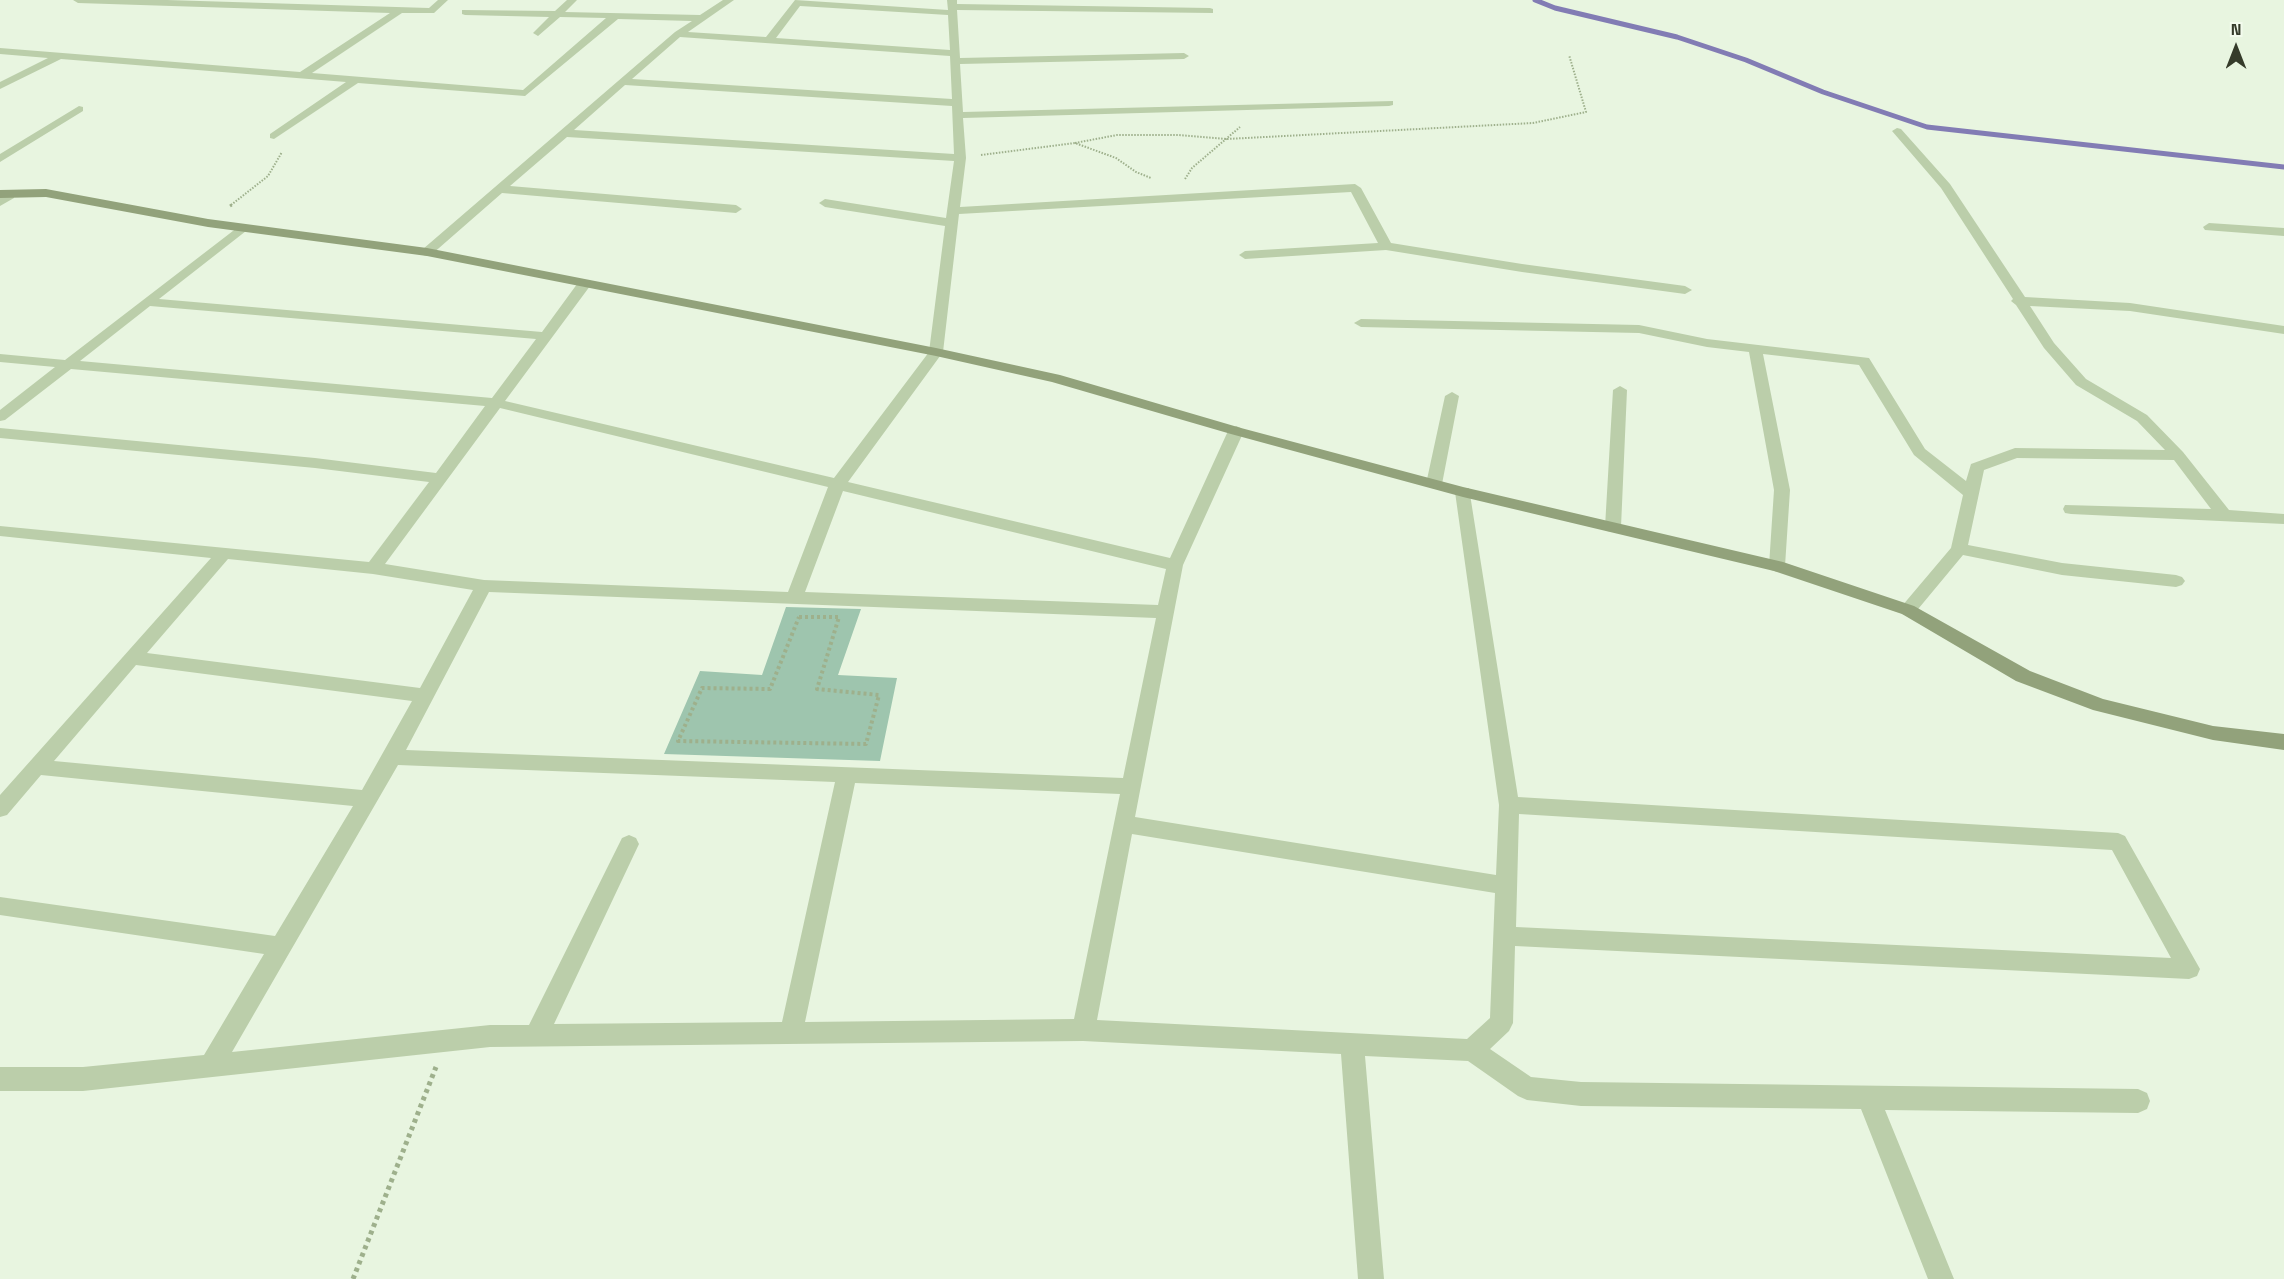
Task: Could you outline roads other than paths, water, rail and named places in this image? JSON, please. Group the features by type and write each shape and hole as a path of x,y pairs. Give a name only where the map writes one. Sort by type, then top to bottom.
{"main road":[{"path":"0,182 28,185 46,193 208,224 427,252 936,352 1055,378 1236,431 1463,492 1777,566 1908,610 2023,676 2100,705 2213,733 2284,742"},
{"path":"4,197 46,193"}],"street":[{"path":"78,0 430,11 443,0"},
{"path":"479,0 465,12 701,18"},
{"path":"522,14 537,0"},
{"path":"538,33 572,0"},
{"path":"427,252 678,34 729,0"},
{"path":"768,40 799,2 953,7 1210,10"},
{"path":"795,597 837,485 936,352 960,158 953,7"},
{"path":"304,74 400,10"},
{"path":"0,51 525,93 615,16"},
{"path":"678,34 955,57 1184,56"},
{"path":"0,86 58,56"},
{"path":"274,136 358,78"},
{"path":"622,82 958,109 1260,107 1389,103"},
{"path":"0,159 79,109"},
{"path":"1897,131 1946,186 2018,301 2049,345 2081,382 2142,418 2178,455 2223,515"},
{"path":"563,133 960,158"},
{"path":"825,203 953,217 1177,194 1355,188 1386,246"},
{"path":"499,189 736,209"},
{"path":"2209,227 2284,232"},
{"path":"0,417 242,228"},
{"path":"1245,255 1386,246 1522,268 1685,290"},
{"path":"373,568 585,283"},
{"path":"2018,301 2130,307 2284,330"},
{"path":"147,302 546,336"},
{"path":"1361,324 1639,329 1707,343 1864,361 1919,452 1971,494"},
{"path":"1755,349 1782,490 1777,566"},
{"path":"0,358 496,403 1175,565"},
{"path":"1613,527 1620,390"},
{"path":"1434,484 1452,396"},
{"path":"1083,1030 1175,565 1236,431"},
{"path":"0,433 315,463 440,478"},
{"path":"1908,610 1959,549 1977,467 2014,453 2178,455"},
{"path":"1463,492 1509,804 1501,1023 1472,1050"},
{"path":"2072,509 2284,519"},
{"path":"0,531 373,568 484,586 1167,612"},
{"path":"1959,549 2062,570 2176,581"},
{"path":"0,809 224,553"},
{"path":"211,1066 392,757 484,586"},
{"path":"132,658 425,696"},
{"path":"392,757 1132,786"},
{"path":"38,766 368,799"},
{"path":"791,1033 847,775"},
{"path":"1504,936 2188,969 2118,842 1509,804"},
{"path":"1124,824 1506,886"},
{"path":"536,1036 629,844"},
{"path":"0,906 280,947"},
{"path":"0,1079 83,1079 490,1036 1083,1030 1472,1050 1527,1088 1581,1094 2138,1101"},
{"path":"1352,1044 1371,1279"},
{"path":"1868,1097 1941,1279"}],"waterway":[{"path":"1535,0 1555,8 1677,37 1746,60 1823,92 1927,127 2284,167"}]}
